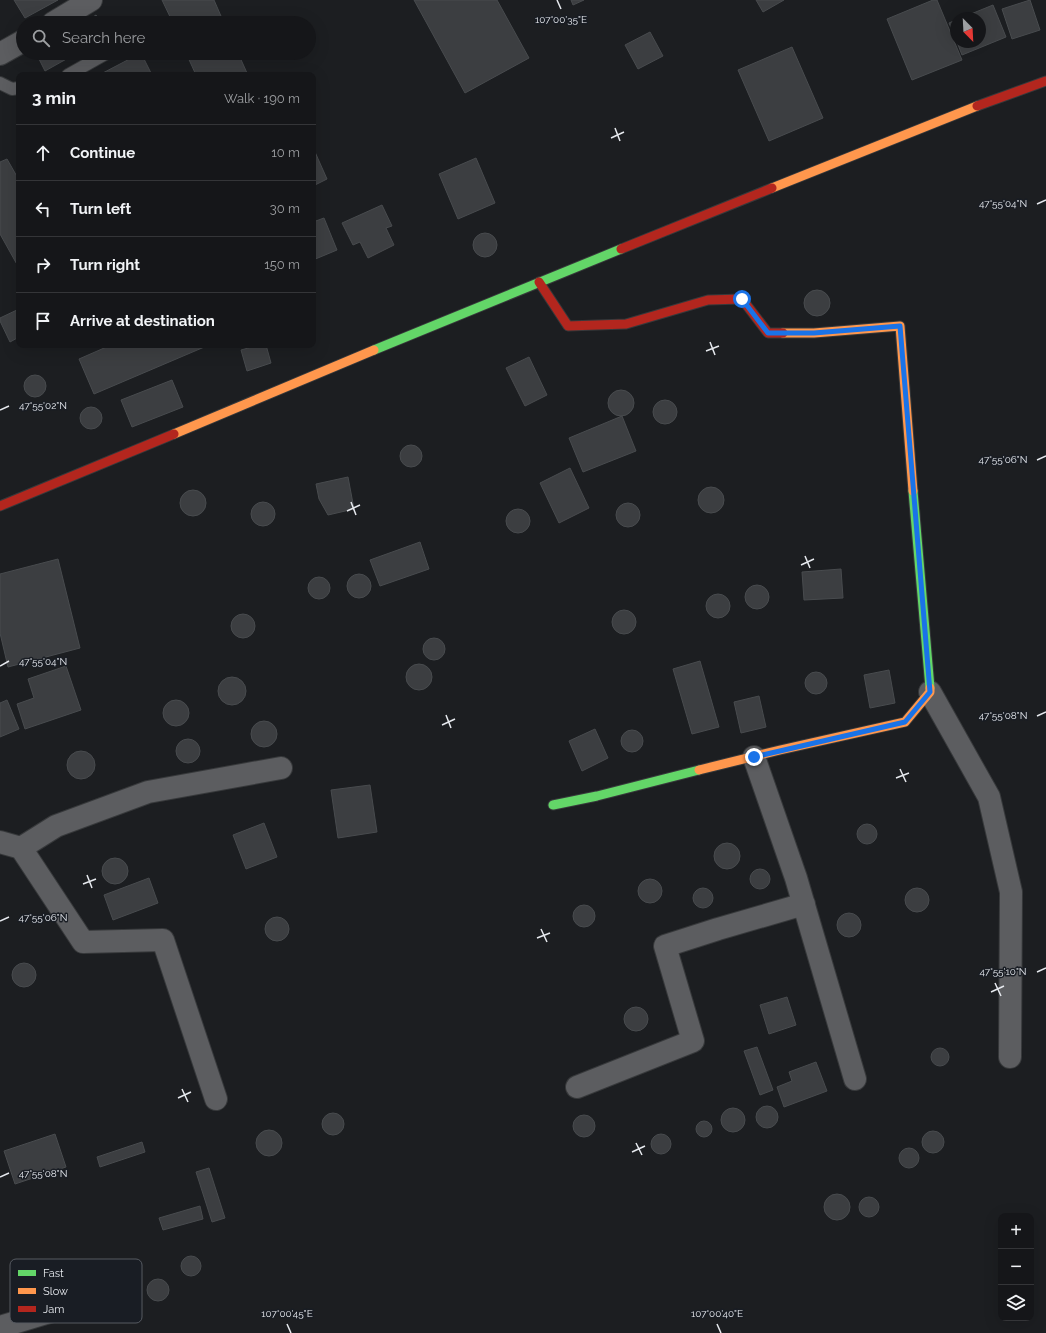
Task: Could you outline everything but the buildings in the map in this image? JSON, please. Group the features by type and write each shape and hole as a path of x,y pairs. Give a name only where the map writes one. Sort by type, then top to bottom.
{"street":[{"path":"65,16 91,0"},
{"path":"0,54 16,44"},
{"path":"0,506 539,282 1000,97 1046,81"},
{"path":"539,282 568,326 626,324 708,300 742,299 768,333 814,333 900,326 930,692 989,797 1011,892 1010,1057"},
{"path":"553,805 597,796 754,757 905,722 930,692"},
{"path":"754,757 804,904 855,1079"},
{"path":"21,848 56,826 148,792 281,768"},
{"path":"0,842 21,848 83,942 163,940 216,1099"},
{"path":"577,1087 692,1042 665,946 804,904"},
{"path":"0,1327 13,1323"}],"lane":[{"path":"73,72 95,60"},
{"path":"0,83 12,89 16,88"}],"traffic: fast":[{"path":"374,350 621,249"},
{"path":"913,491 930,688"},
{"path":"553,805 597,796 699,770"}],"traffic: slow":[{"path":"772,188 977,106"},
{"path":"783,333 814,333 900,326 913,491"},
{"path":"174,434 374,350"},
{"path":"699,770 905,722 930,692 930,688"}],"traffic: jam":[{"path":"977,106 1046,81"},
{"path":"621,249 772,188"},
{"path":"539,282 568,326 626,324 708,300 742,299 768,333 783,333"},
{"path":"0,506 174,434"}],"route":[{"path":"742,299 768,333 814,333 900,326 930,692 905,722 754,757"}]}
